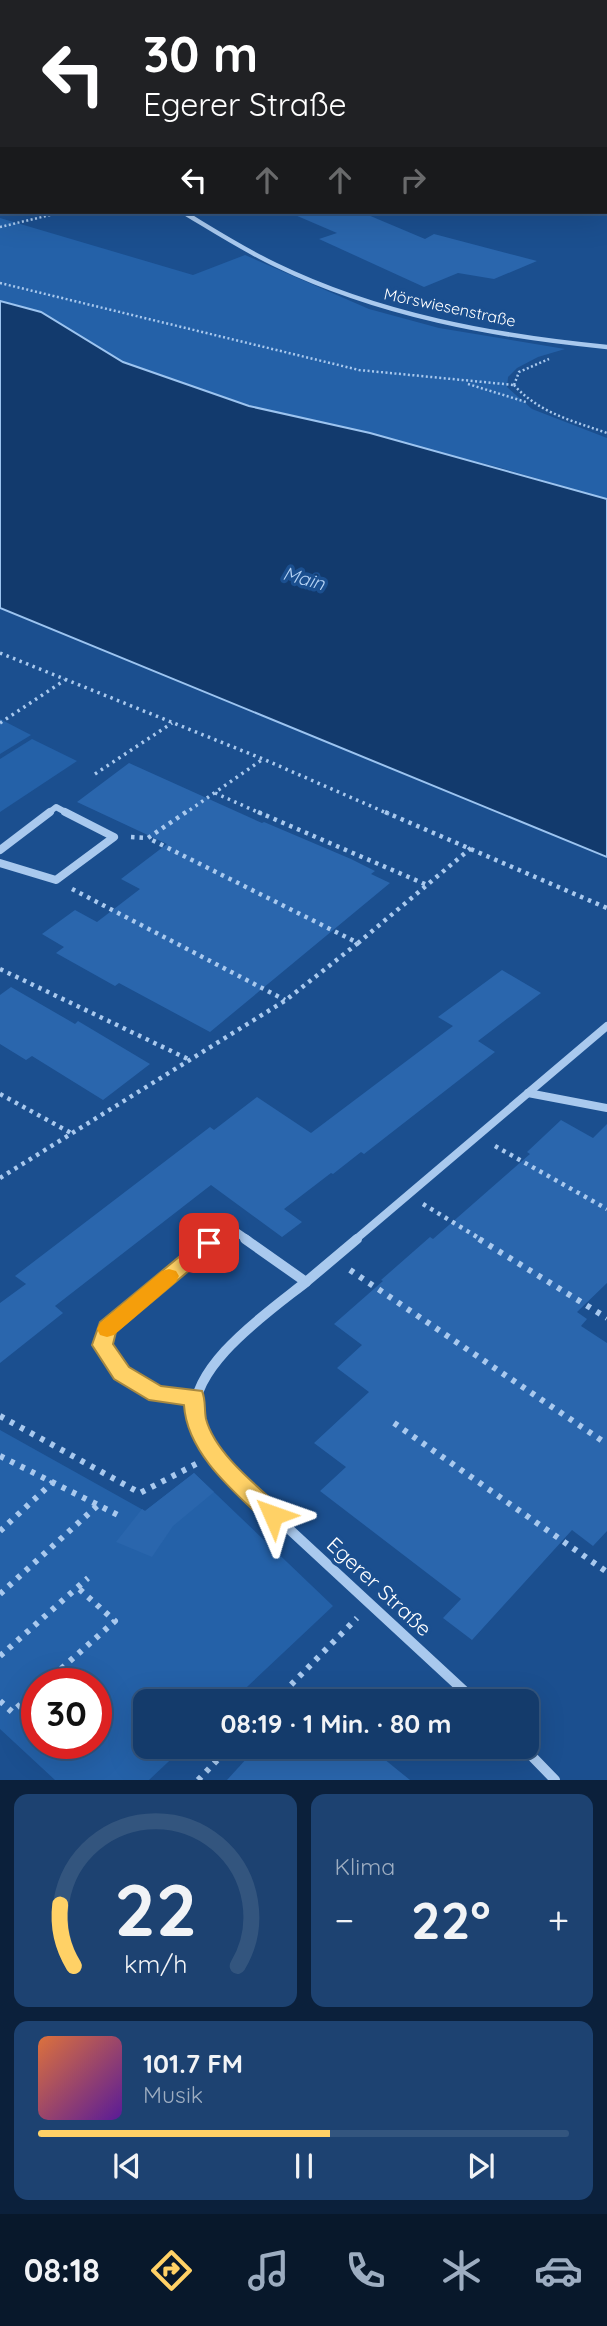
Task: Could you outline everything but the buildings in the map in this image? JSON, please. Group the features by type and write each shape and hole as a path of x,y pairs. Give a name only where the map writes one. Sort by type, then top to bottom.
{"street":[{"name":"Mörswiesenstraße","path":"187,214 289,272 367,301 476,327 607,347"},
{"path":"0,850 56,807 114,837 56,880 0,863"},
{"path":"306,1282 229,1227 107,1328 102,1345 122,1373 157,1394 194,1397 212,1368 306,1282 607,1026"},
{"path":"528,1093 607,1108"},
{"name":"Egerer Straße","path":"194,1397 196,1420 214,1454 235,1479 462,1689"},
{"path":"535,1759 555,1780"}],"path":[{"path":"0,227 55,214"},
{"path":"0,283 359,370 514,385 523,397 544,411 607,433"},
{"path":"514,385 519,372 536,363 589,345"},
{"path":"457,380 533,404"},
{"path":"0,653 262,759 607,908"},
{"path":"0,723 65,680"},
{"path":"94,774 172,723"},
{"path":"262,759 148,838 358,943"},
{"path":"214,792 427,885"},
{"path":"0,1178 286,1000 471,848"},
{"path":"56,880 286,1000"},
{"path":"0,969 191,1060"},
{"path":"0,1094 71,1133"},
{"path":"477,1136 607,1209"},
{"path":"408,1195 607,1318"},
{"path":"333,1259 607,1444"},
{"path":"0,1416 140,1493 214,1454"},
{"path":"394,1423 607,1572"},
{"path":"2,1460 122,1517"},
{"path":"0,1531 53,1482"},
{"path":"0,1594 99,1505"},
{"path":"0,1656 88,1578"},
{"path":"63,1668 116,1622 77,1587"},
{"path":"287,1689 369,1605"},
{"path":"0,1701 12,1712 21,1704"},
{"path":"198,1780 218,1759"}],"shaded area":[{"path":"0,218 193,275 245,255 369,309 439,328 565,349 538,357 517,368 508,377 507,387 532,409 607,438 607,499 498,467 249,406 123,362 41,312 0,301"},
{"path":"0,719 31,735 0,754"},
{"path":"32,739 77,761 0,812 0,759"},
{"path":"0,1430 145,1511 194,1473 333,1606 245,1689 133,1689 133,1759 171,1759 149,1780 55,1780 32,1759 112,1759 112,1668 21,1668 21,1748 0,1729"}],"water":[{"name":"Main","path":"0,301 41,312 123,362 249,406 370,433 607,499 607,857 0,608"}],"slow traffic":[{"path":"107,1329 169,1276"}],"route":[{"path":"209,1243 107,1328 102,1345 122,1373 157,1394 194,1397 196,1420 214,1454 235,1479 273,1515"}]}
